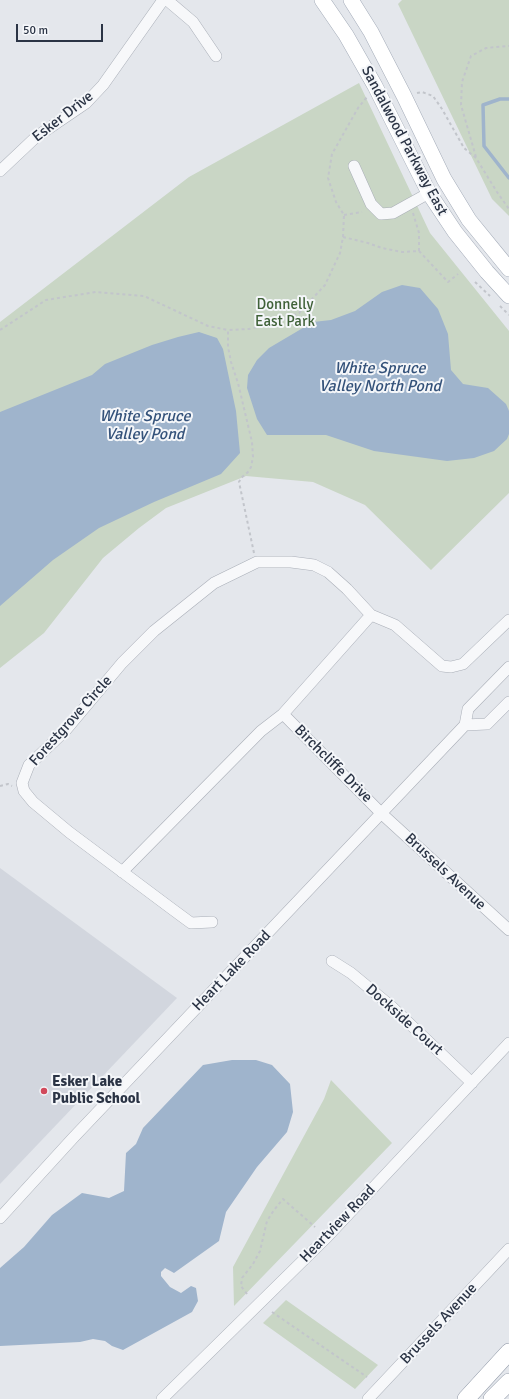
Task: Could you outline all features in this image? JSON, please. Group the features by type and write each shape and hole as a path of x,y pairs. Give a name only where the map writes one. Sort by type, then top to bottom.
{"highway":[{"path":"466,1399 509,1352"},
{"path":"492,1399 509,1382"}],"main road":[{"name":"Sandalwood Parkway East","path":"322,0 346,35 375,86 429,193 454,232 509,296"},
{"name":"Sandalwood Parkway East","path":"351,0 371,32 444,179 469,220 509,269"}],"street":[{"name":"Esker Drive","path":"0,171 36,137 86,103 103,85 162,0"},
{"path":"166,0 193,22 216,56"},
{"path":"354,166 371,204 381,214 393,213 429,193"},
{"name":"Forestgrove Circle","path":"122,872 69,832 33,802 24,791 22,783 29,765 65,731 122,664 154,631 214,583 256,562 291,562 314,565 328,572 347,589 371,615 395,625 442,666 451,668 463,664 509,620"},
{"path":"212,922 191,923 122,872 261,731 283,714 371,615"},
{"name":"Heart Lake Road","path":"0,1218 73,1138 382,814 465,724 468,709 509,667"},
{"path":"465,724 487,724 509,702"},
{"name":"Birchcliffe Drive","path":"283,714 382,814"},
{"name":"Brussels Avenue","path":"382,814 509,930"},
{"name":"Dockside Court","path":"332,961 351,973 392,1007 472,1082"},
{"name":"Heartview Road","path":"162,1399 327,1237 509,1043"},
{"name":"Brussels Avenue","path":"368,1399 509,1249"}],"path":[{"path":"509,46 486,48 471,56 462,82 461,105 476,158 509,209"},
{"path":"0,330 46,300 96,292 144,296 208,326 228,330 249,329 272,324 299,313 325,285 340,252 343,237 344,215 336,202 328,178 332,154 358,108 375,86"},
{"path":"404,96 422,92 433,96 464,148 476,158"},
{"path":"408,205 419,233 419,251 448,282 458,274"},
{"path":"343,237 395,251 419,251"},
{"path":"228,330 228,347 231,362 238,383 252,442 253,457 250,467 248,472 239,482 256,562"},
{"path":"247,1294 241,1286 242,1278 253,1264 260,1251 268,1221 274,1210 283,1199 315,1227"},
{"path":"272,1312 367,1378"}],"shaded area":[{"name":"Esker Lake Public School","path":"0,868 177,998 0,1184"}],"green space":[{"path":"402,0 509,0 509,216 492,199 398,4"},
{"name":"Donnelly East Park","path":"359,83 430,233 509,331 509,493 431,570 365,505 313,482 246,476 166,508 139,528 103,558 44,633 0,668 0,322 189,177"},
{"path":"331,1080 392,1143 234,1306 233,1267 324,1099"},
{"path":"286,1300 378,1365 355,1389 263,1323"}],"water":[{"name":"White Spruce Valley North Pond","path":"402,285 420,288 438,309 448,334 451,370 463,384 488,388 506,404 509,411 509,434 507,439 494,451 474,458 447,461 374,451 326,435 267,435 257,419 247,388 248,375 257,360 269,348 313,322 331,320 355,311 382,292"},
{"name":"White Spruce Valley Pond","path":"199,332 217,338 223,349 236,411 240,453 221,474 154,502 99,528 53,560 0,606 0,412 92,375 105,364 152,345"},
{"path":"232,1060 256,1060 272,1065 290,1084 293,1112 287,1132 257,1167 226,1212 219,1241 174,1273 165,1268 161,1272 161,1276 170,1287 181,1293 191,1286 196,1288 198,1301 192,1312 123,1350 112,1346 105,1341 93,1339 80,1342 0,1346 0,1268 24,1247 52,1215 82,1193 109,1198 124,1191 126,1153 136,1144 143,1128 203,1065"}],"waterway":[{"path":"509,99 500,99 483,105 484,146 509,178"}],"place":[{"name":"Esker Lake Public School","path":"44,1091"}]}
